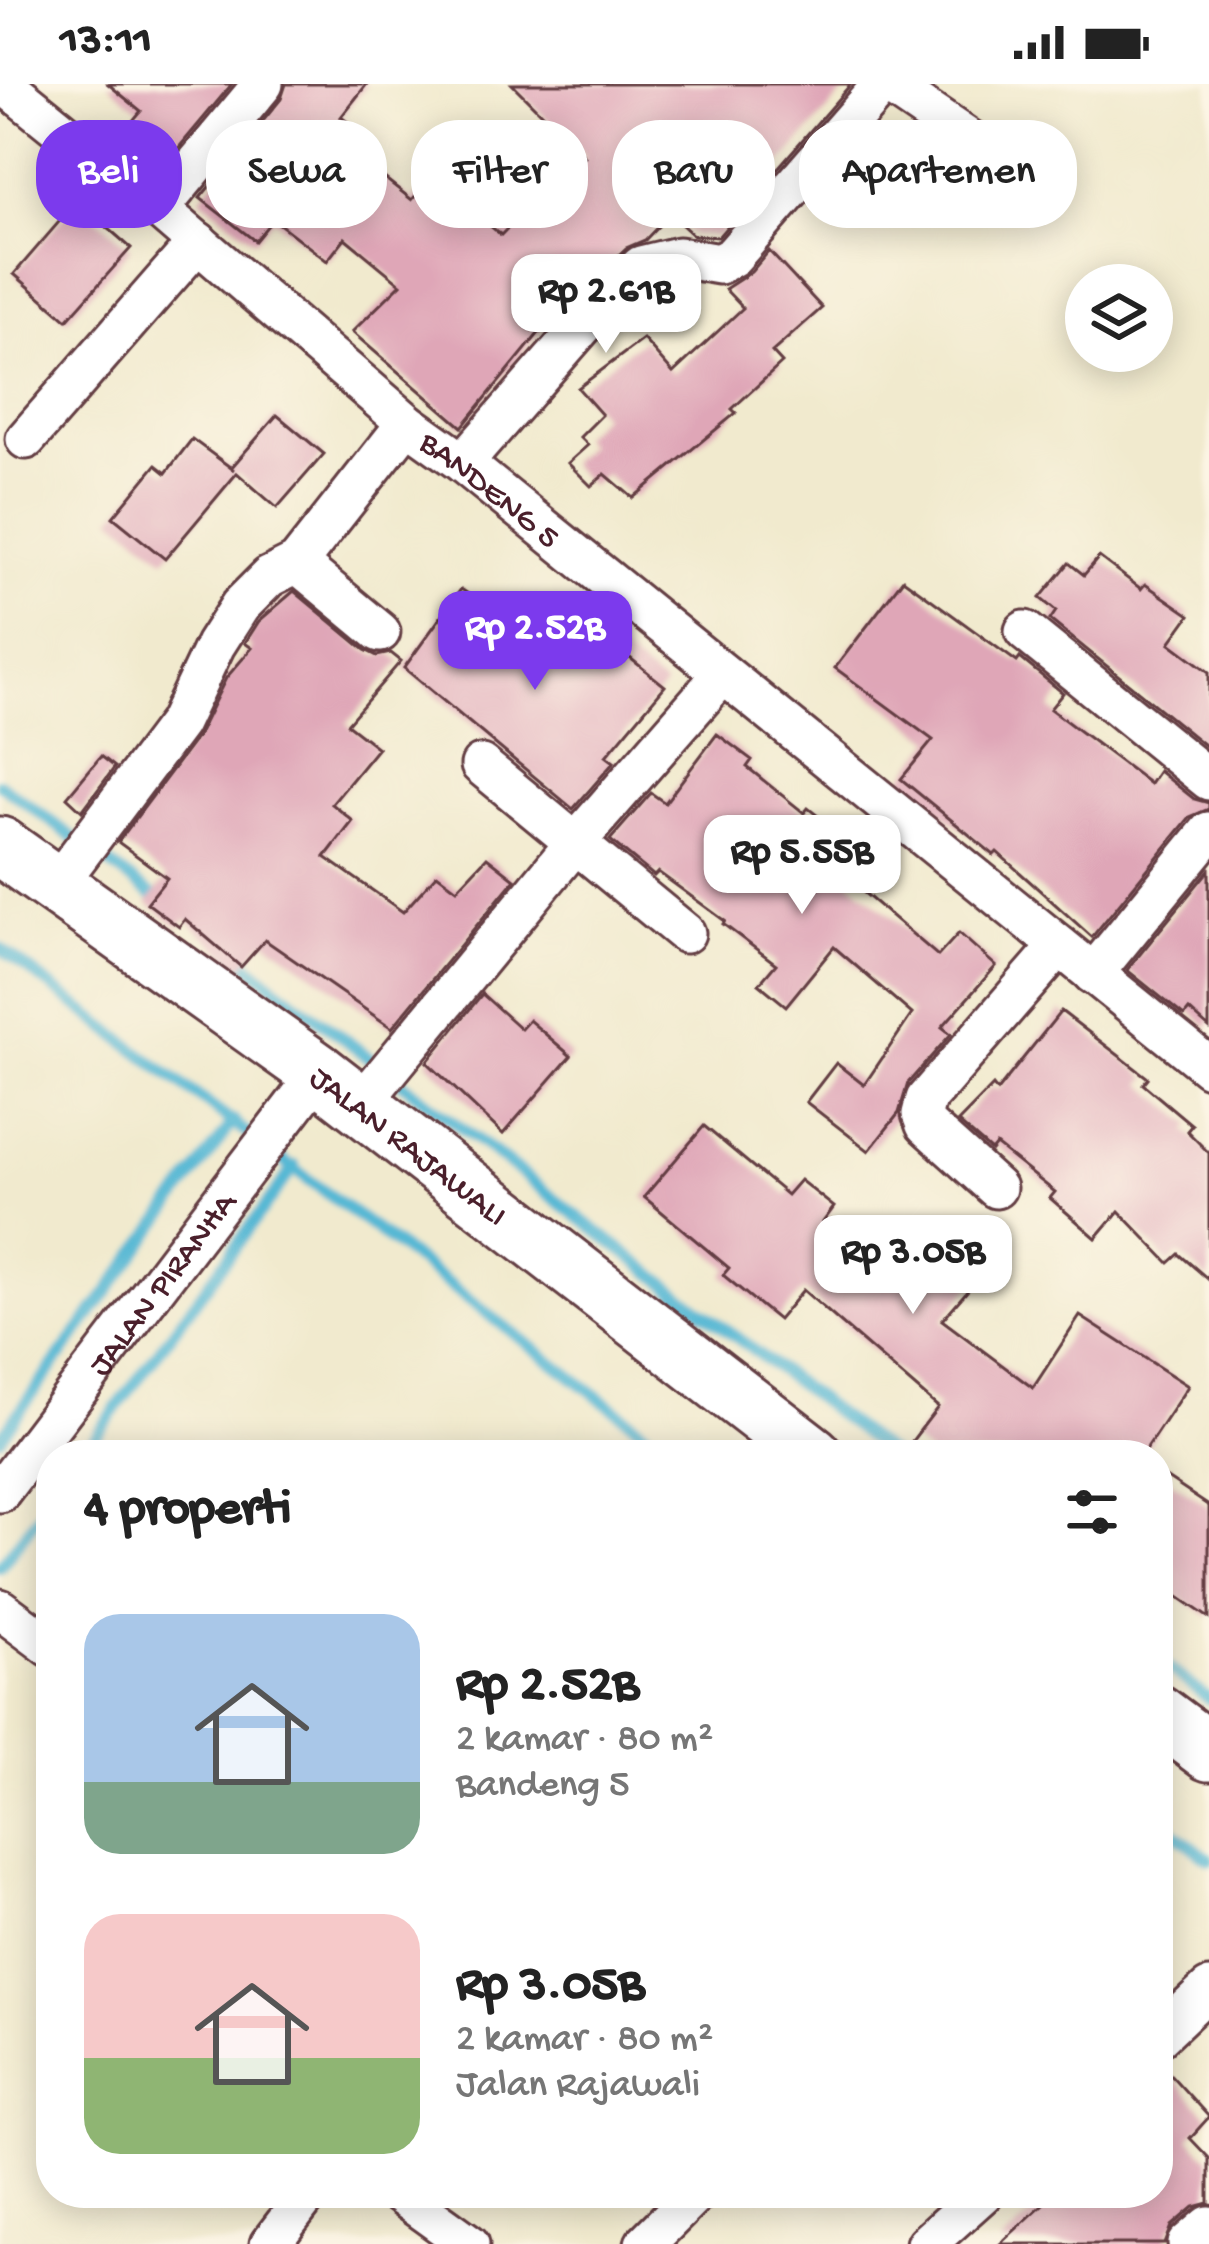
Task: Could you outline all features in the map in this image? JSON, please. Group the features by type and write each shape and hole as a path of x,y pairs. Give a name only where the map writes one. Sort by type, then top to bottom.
{"main road":[{"name":"JALAN RAJAWALI","path":"0,846 339,1089 794,1440"},
{"path":"1173,1725 1209,1752"}],"street":[{"name":"BANDENG 5","path":"4,84 49,120"},
{"path":"182,181 263,84"},
{"path":"464,463 609,296 641,266 678,257 719,264 733,256 885,84 939,120"},
{"name":"BANDENG 5","path":"181,228 407,423 464,463 1209,1067"},
{"path":"26,439 198,242"},
{"path":"54,888 178,723 215,645 240,606 269,577 297,563 407,423"},
{"path":"297,563 380,632"},
{"path":"1025,631 1209,780"},
{"name":"JALAN PIRANHA","path":"44,1440 339,1089 576,842 723,674"},
{"path":"481,766 685,933"},
{"path":"1093,974 1209,832"},
{"path":"996,1188 926,1125 922,1114 926,1099 1059,946"},
{"name":"JALAN PIRANHA","path":"0,1492 36,1449"},
{"path":"0,1609 36,1636"},
{"path":"1173,2022 1209,1989"},
{"path":"270,2244 298,2208"},
{"path":"419,2208 469,2244"},
{"path":"645,2244 681,2208"},
{"path":"926,2244 966,2208"},
{"path":"1188,2244 1209,2226"}],"building":[{"path":"108,84 232,84 182,144 182,120 133,120 141,111"},
{"path":"286,84 367,84 341,117 345,120 264,120 281,99"},
{"path":"512,84 851,84 820,120 799,120 799,144 775,171 775,120 612,120 612,228 657,228 645,240 626,248 584,288 581,285 564,311 546,331 543,328 462,427 352,332 401,284 345,238 327,261 285,228 387,228 387,180 411,199 411,228 493,228 501,235 508,228 588,228 588,120 548,120"},
{"path":"54,228 108,228 131,248 67,320 14,274"},
{"path":"238,228 266,228 255,241"},
{"path":"685,228 726,228 718,237 693,235"},
{"path":"769,251 822,308 772,352 782,363 732,409 736,413 633,498 605,474 591,486 568,463 588,445 580,437 602,415 578,388 643,339 673,373 743,308 725,289 751,272"},
{"path":"277,415 324,454 277,508 237,473 165,559 113,517 156,465 166,473 192,439 231,468"},
{"path":"1099,557 1141,589 1145,584 1190,615 1170,643 1209,672 1209,749 1050,620 1056,611 1040,598 1069,563 1084,575"},
{"path":"903,579 1063,693 1050,709 1150,784 1159,771 1194,799 1209,803 1209,809 1190,817 1092,937 997,852 994,855 901,779 933,740 835,668"},
{"path":"461,589 506,620 513,611 568,657 590,626 665,686 606,756 614,762 573,809 404,668"},
{"path":"294,591 365,650 377,656 391,653 401,661 347,724 378,748 332,804 353,821 325,857 403,912 437,874 457,889 487,857 515,879 392,1028 265,940 241,967 185,919 179,927 147,903 167,878 118,842 197,737 226,678 252,648 245,643 259,621"},
{"path":"717,734 752,760 747,767 804,813 808,808 847,839 828,862 938,956 959,933 996,966 942,1027 951,1034 908,1083 899,1113 869,1151 806,1102 836,1063 864,1085 912,1014 834,947 786,1006 759,984 776,964 725,921 658,872 654,876 610,840 651,793 665,803"},
{"path":"101,756 115,767 82,811 67,797"},
{"path":"1209,870 1209,1028 1189,1010 1184,1016 1127,970"},
{"path":"482,994 521,1029 529,1020 571,1056 503,1134 427,1062"},
{"path":"1061,1011 1148,1078 1143,1084 1192,1125 1187,1131 1209,1153 1209,1280 1179,1254 1169,1263 1119,1211 1096,1238 1050,1198 1055,1192 996,1145 991,1151 958,1122 993,1086 997,1091"},
{"path":"704,1126 787,1195 800,1180 834,1207 823,1222 842,1239 856,1225 881,1245 904,1219 976,1281 942,1320 1033,1388 1080,1316 1188,1386 1152,1440 913,1440 938,1407 803,1290 778,1320 723,1275 729,1268 644,1197"},
{"path":"1173,1482 1209,1506 1209,1618 1173,1593"},
{"path":"1173,2077 1209,2117 1190,2138 1209,2158 1209,2203 1194,2207 1172,2226 1165,2244 1000,2244 1039,2208 1173,2208"}],"waterway":[{"path":"0,784 163,903"},
{"path":"0,948 656,1440"},
{"path":"233,954 871,1440"},
{"path":"0,1438 234,1121"},
{"path":"93,1440 295,1166"},
{"path":"0,1567 36,1518"},
{"path":"1173,1671 1209,1699"},
{"path":"1173,1831 1209,1859"}]}
